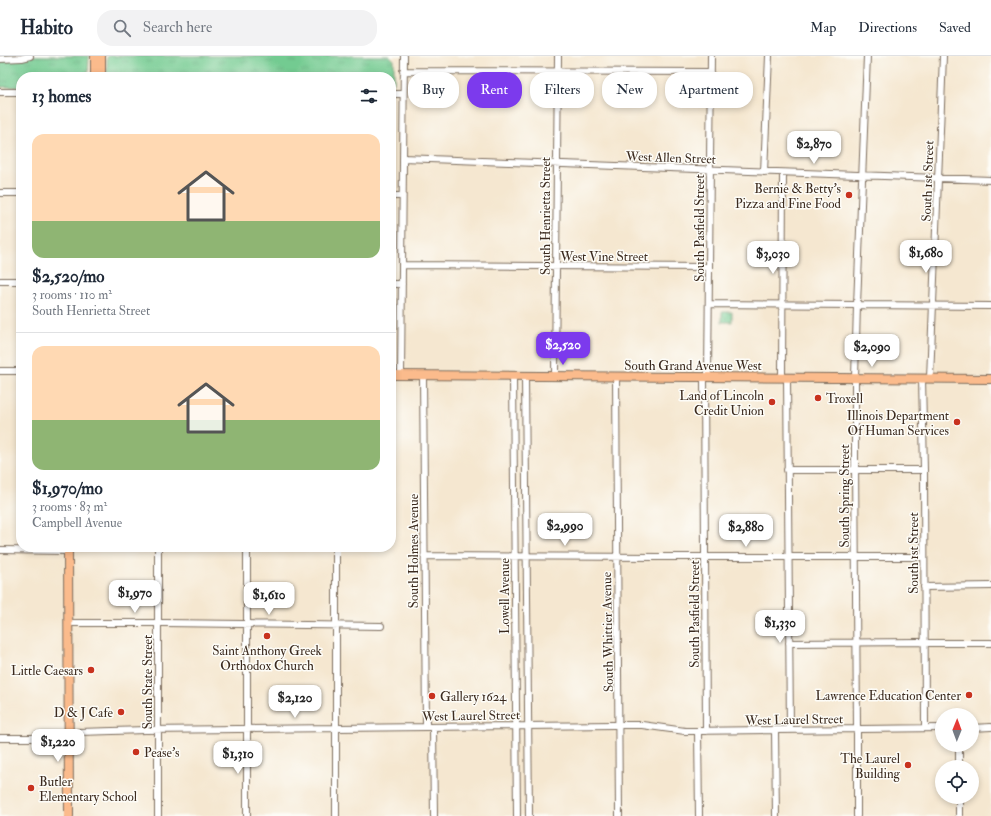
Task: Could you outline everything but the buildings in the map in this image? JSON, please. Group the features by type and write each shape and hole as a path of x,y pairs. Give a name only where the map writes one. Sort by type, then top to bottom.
{"main road":[{"path":"95,56 95,72"},
{"path":"101,56 101,72"},
{"name":"South Grand Avenue West","path":"396,375 991,379"},
{"path":"68,552 69,816"}],"street":[{"path":"0,59 30,56"},
{"path":"401,375 404,56"},
{"name":"South Henrietta Street","path":"555,376 558,56"},
{"name":"South Pasfield Street","path":"711,56 711,72"},
{"path":"764,172 769,56"},
{"name":"South Spring Street","path":"857,816 855,378 867,56"},
{"name":"South 1st Street","path":"925,728 924,470 926,378 933,306 943,56"},
{"path":"404,71 711,72"},
{"path":"0,92 16,92"},
{"path":"396,94 403,94"},
{"name":"South Pasfield Street","path":"706,731 706,377 709,304 711,108"},
{"name":"West Allen Street","path":"403,158 991,180"},
{"path":"783,173 782,304 787,470 790,730"},
{"path":"0,193 16,194"},
{"path":"396,196 402,196"},
{"name":"West Vine Street","path":"402,265 709,267"},
{"path":"0,281 16,281"},
{"path":"396,284 402,284"},
{"path":"709,304 991,306"},
{"path":"0,371 16,371"},
{"name":"South Holmes Avenue","path":"423,375 426,727"},
{"name":"Lowell Avenue","path":"513,376 517,816"},
{"name":"Lowell Avenue","path":"526,376 529,816"},
{"name":"South Whittier Avenue","path":"616,376 620,816"},
{"path":"787,470 924,470"},
{"path":"0,550 16,550"},
{"name":"South State Street","path":"158,552 158,816"},
{"path":"247,552 247,816"},
{"path":"336,552 336,816"},
{"path":"424,556 924,557"},
{"path":"924,587 991,586"},
{"path":"68,623 381,626"},
{"path":"789,643 991,643"},
{"name":"West Laurel Street","path":"0,738 58,738 79,732 158,730 516,726 642,725 677,730 698,731 935,728"},
{"path":"433,727 434,816"},
{"path":"979,728 991,728"},
{"path":"775,730 776,816"},
{"path":"698,731 699,816"},
{"path":"959,804 959,816"}],"green space":[{"path":"0,56 89,56 88,72 16,72 16,87 0,87"},
{"path":"390,56 394,60 394,72 107,72 107,57"},
{"path":"722,312 732,312 732,322 722,322"}],"place":[{"name":"Bernie & Betty's Pizza and Fine Food","path":"849,195"},
{"name":"Troxell","path":"818,398"},
{"name":"Land of Lincoln Credit Union","path":"772,402"},
{"name":"Illinois Department Of Human Services","path":"957,422"},
{"name":"Saint Anthony Greek Orthodox Church","path":"267,636"},
{"name":"Little Caesars","path":"91,670"},
{"name":"Lawrence Education Center","path":"969,695"},
{"name":"Gallery 1624","path":"432,696"},
{"name":"D & J Cafe","path":"121,712"},
{"name":"Pease's","path":"136,752"},
{"name":"The Laurel Building","path":"908,765"},
{"name":"Butler Elementary School","path":"31,788"}]}
